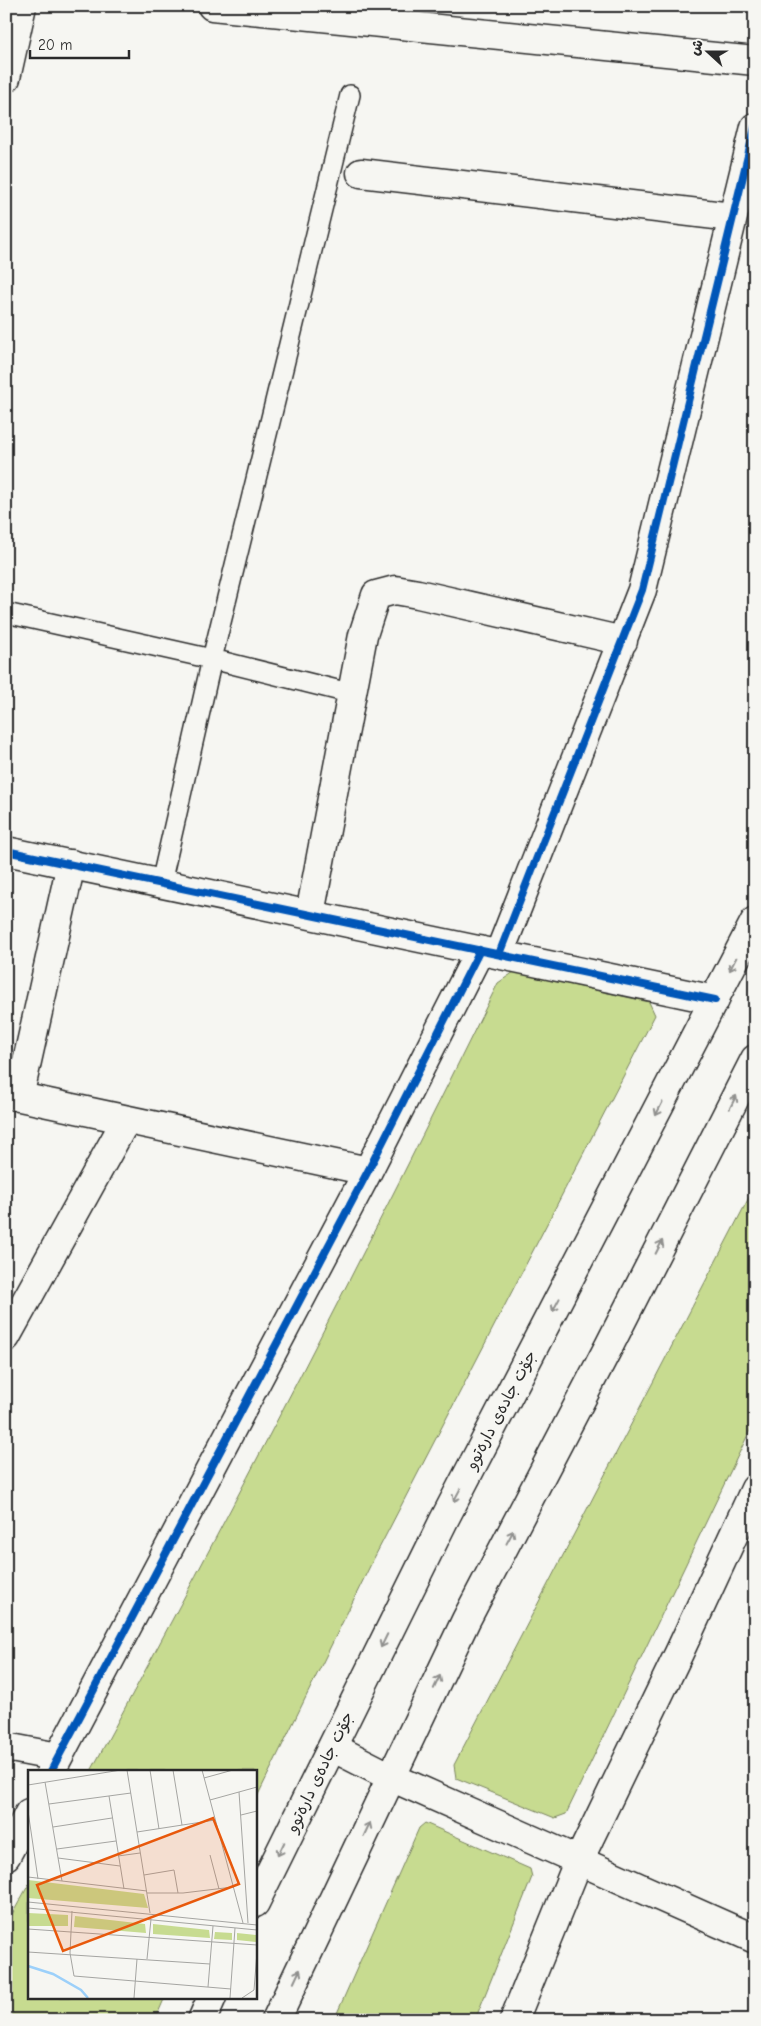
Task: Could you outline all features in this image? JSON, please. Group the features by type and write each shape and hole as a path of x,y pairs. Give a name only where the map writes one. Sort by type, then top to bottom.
{"street":[{"path":"6,78 22,6"},
{"path":"212,6 755,61"},
{"path":"6,1747 54,1764 368,1171 489,952 623,641 642,590 755,127"},
{"path":"361,174 732,217"},
{"path":"310,914 352,694 369,613 376,595 395,590 623,641"},
{"path":"6,851 715,1000"},
{"path":"71,864 13,1096 368,1171"},
{"name":"جۆت جادەی دارەتوو","path":"256,1901 444,1520 755,921"},
{"path":"276,2020 466,1620 609,1346 755,1059"},
{"path":"6,1337 126,1120"},
{"path":"514,2020 578,1862 680,1654 755,1489"},
{"path":"332,1747 391,1777 578,1862 755,1939"},
{"path":"6,1856 28,1815"},
{"path":"202,2020 212,1998"}],"lane":[{"path":"161,883 212,659 350,95"},
{"path":"6,613 212,659 352,694"}],"green space":[{"path":"514,972 649,1002 655,1015 372,1562 256,1799 256,1770 92,1770 299,1379 498,983"},
{"path":"755,1186 755,1420 566,1814 555,1818 456,1778 454,1765"},
{"path":"425,1823 530,1869 532,1877 475,2020 334,2020 419,1828"},
{"path":"28,1886 28,1998 165,1998 155,2020 6,2020 6,1925"}],"cycle path":[{"path":"499,954 642,590 755,127"},
{"path":"6,851 715,1000"},
{"path":"52,1770 368,1171 480,950"}]}
